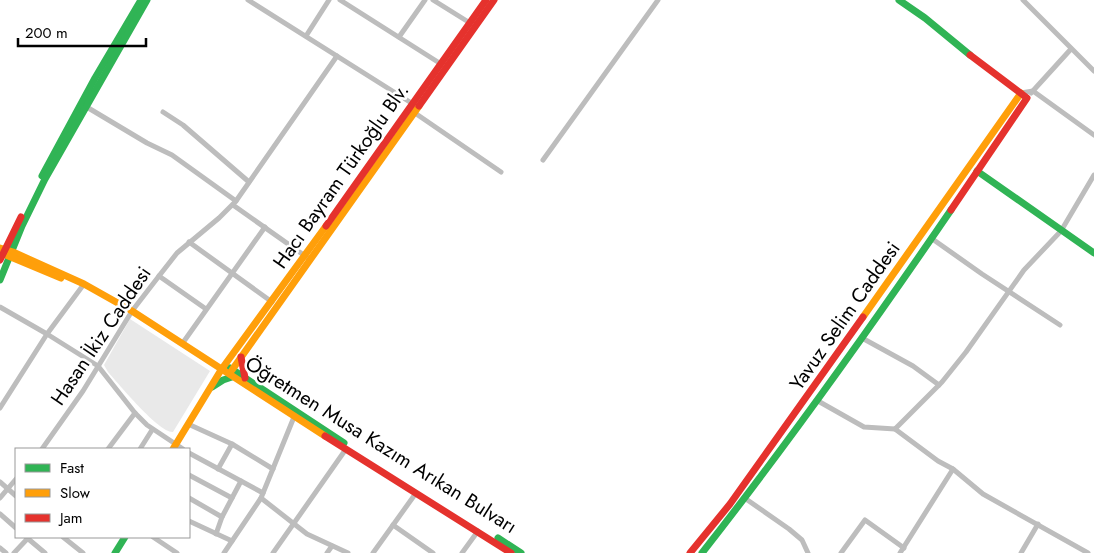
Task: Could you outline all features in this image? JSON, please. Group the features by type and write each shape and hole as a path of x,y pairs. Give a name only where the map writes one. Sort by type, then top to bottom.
{"street":[{"path":"1,253 83,98 141,0"},
{"path":"0,280 22,226 41,187 85,106 147,0"},
{"path":"248,0 337,56 501,172"},
{"path":"306,36 329,0"},
{"path":"340,0 441,64"},
{"path":"399,37 425,0"},
{"path":"433,0 470,23"},
{"name":"Hacı Bayram Türkoğlu Blv.","path":"232,374 308,257 486,0"},
{"name":"Hacı Bayram Türkoğlu Blv.","path":"412,108 494,0"},
{"path":"542,160 658,0"},
{"path":"899,0 925,18 1024,96 1033,91 1071,49"},
{"path":"1023,0 1094,71"},
{"name":"Hasan İkiz Caddesi","path":"43,448 68,413 132,311 177,253 234,203 337,56"},
{"path":"1033,91 1094,135"},
{"name":"Yavuz Selim Caddesi","path":"702,553 746,499 818,401 977,171 1024,96"},
{"name":"Yavuz Selim Caddesi","path":"690,553 730,504 1024,96"},
{"path":"85,106 172,156 265,228 308,257"},
{"path":"163,112 183,125 249,182"},
{"path":"977,171 1094,253"},
{"path":"895,429 939,385 966,352 1024,270 1061,231 1094,175"},
{"path":"182,344 265,228"},
{"path":"930,238 1060,325"},
{"path":"189,242 272,302"},
{"name":"Öğretmen Musa Kazım Arıkan Bulvarı","path":"1,253 12,254 83,286 132,311 416,493 521,553"},
{"name":"Hacı Bayram Türkoğlu Blv.","path":"174,447 222,367 308,257"},
{"path":"159,276 206,309"},
{"path":"0,408 47,334 83,286"},
{"path":"0,307 98,366 135,413 152,430 174,447"},
{"path":"862,338 913,366 939,385"},
{"path":"241,358 245,378"},
{"path":"208,391 232,374"},
{"name":"Öğretmen Musa Kazım Arıkan Bulvarı","path":"232,374 245,378 295,415 479,529 511,553"},
{"path":"809,395 864,427 895,429 938,461 953,469 983,494 1088,553"},
{"path":"109,448 135,413"},
{"path":"227,552 262,495 295,415"},
{"path":"188,424 232,444 273,468"},
{"path":"141,448 152,430"},
{"path":"218,469 232,444"},
{"path":"273,553 346,449"},
{"path":"190,454 241,481 262,495 307,534 348,553"},
{"path":"841,553 865,520 902,551 953,469"},
{"path":"190,476 232,498"},
{"path":"0,498 15,480"},
{"path":"216,534 222,517 241,481"},
{"path":"0,482 15,495"},
{"path":"373,553 416,493"},
{"path":"190,499 222,517"},
{"path":"746,499 796,534 802,540 808,553"},
{"path":"0,514 15,527"},
{"path":"190,521 232,541"},
{"path":"1022,553 1038,524"},
{"path":"393,525 433,553"},
{"path":"462,553 479,529"},
{"path":"14,553 27,538"},
{"path":"29,538 45,553"},
{"path":"64,538 82,553"},
{"path":"115,553 124,538"},
{"path":"154,538 177,553"},
{"path":"327,553 332,546"},
{"path":"0,548 6,553"}],"shaded area":[{"path":"130,319 210,371 173,432 158,425 149,417 108,372 104,365"}],"traffic: fast":[{"path":"42,176 95,78 141,0"},
{"path":"0,280 22,226 45,179 147,0"},
{"path":"899,0 925,18 970,55"},
{"path":"977,171 1094,253"},
{"path":"702,553 829,384 951,210"},
{"path":"230,368 344,443"},
{"path":"212,387 232,377"},
{"path":"115,553 124,538"},
{"path":"498,538 521,553"}],"traffic: slow":[{"path":"863,317 1021,93"},
{"path":"232,370 419,106"},
{"path":"174,448 221,370 326,226"},
{"path":"0,248 84,284 132,311 325,436"},
{"path":"6,255 61,278"}],"traffic: jam":[{"path":"326,226 486,0"},
{"path":"419,106 494,0"},
{"path":"951,210 1027,98 970,55"},
{"path":"0,260 21,217"},
{"path":"690,553 730,504 863,317"},
{"path":"241,357 245,378"},
{"path":"325,436 511,553"}]}
